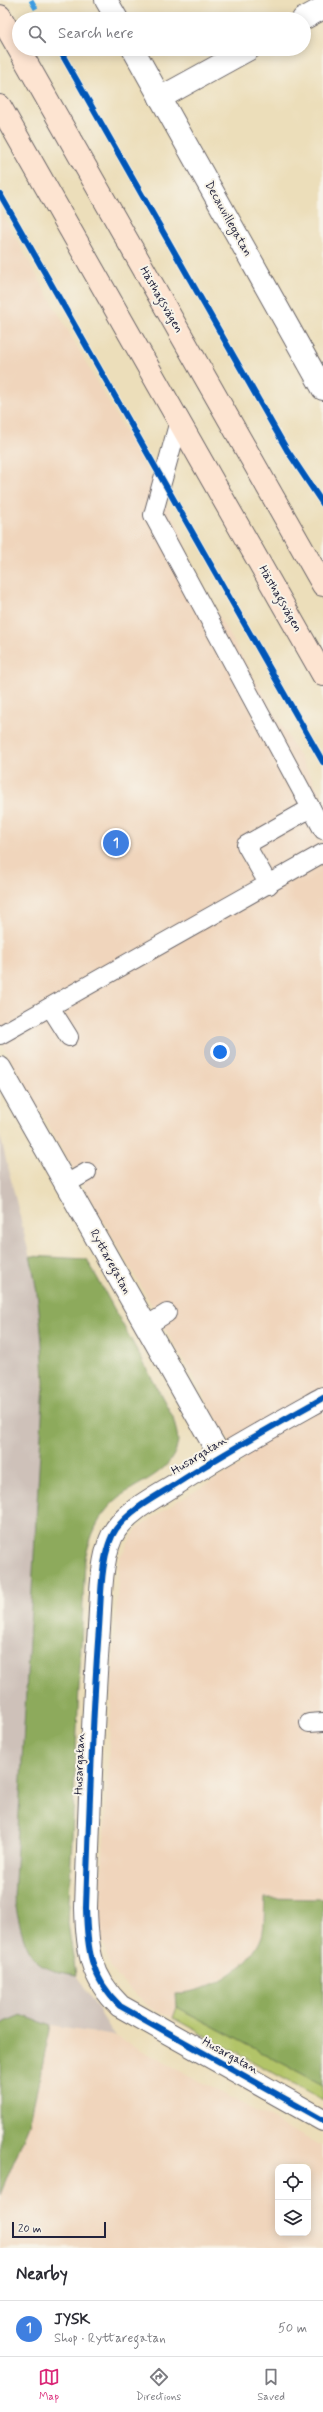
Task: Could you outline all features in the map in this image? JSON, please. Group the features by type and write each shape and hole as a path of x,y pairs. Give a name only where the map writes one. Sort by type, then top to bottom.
{"main road":[{"name":"Hästhagsvägen","path":"0,16 12,37"},
{"name":"Hästhagsvägen","path":"23,56 323,585"},
{"name":"Hästhagsvägen","path":"0,106 323,675"}],"street":[{"path":"106,0 112,12"},
{"path":"311,15 323,8"},
{"name":"Decauvillegatan","path":"137,56 323,389"},
{"path":"160,98 236,56"},
{"name":"Ryttaregatan","path":"0,1068 220,1456"},
{"name":"Husargatan","path":"323,1398 220,1456 130,1514 116,1530 108,1548 101,1596 93,1710 86,1908 87,1940 93,1968 106,1993 120,2006 323,2120"}],"lane":[{"path":"179,421 154,515 323,830"},
{"path":"269,885 246,845 311,808"},
{"path":"0,1035 269,885 323,853"},
{"path":"50,1007 69,1037"},
{"path":"66,1184 87,1172"},
{"path":"146,1326 167,1313"}],"shaded area":[{"path":"0,210 180,529 193,571 323,798 323,1899 266,1898 262,1935 254,1954 235,1970 206,1987 185,1993 176,1993 177,2007 173,2018 153,2009 130,1991 110,1967 99,1929 119,1559 137,1529 177,1501 243,1464 0,1041"},
{"path":"0,1135 35,1278 42,1328 50,1969 76,1975 115,2036 51,2026 21,2015 4,2022 0,2029"},
{"path":"51,2026 115,2036 323,2147 323,2248 0,2248 0,2195 29,2125"}],"green space":[{"path":"30,1256 87,1259 173,1417 178,1438 175,1452 170,1461 153,1476 116,1500 104,1513 92,1535 85,1559 68,1924 76,1975 45,1968 32,1956 24,1940 14,1898 44,1383 38,1303"},
{"path":"265,1898 323,1899 323,2085 177,2007 176,1993 201,1989 214,1984 238,1968 248,1958 262,1936"},
{"path":"177,2007 323,2085 323,2100 173,2018"},
{"path":"21,2015 51,2026 29,2125 0,2195 0,2029 4,2022"}],"marked path":[{"path":"31,0 38,12"}],"cycle path":[{"path":"63,56 287,450 323,504"},
{"path":"0,194 323,762"},
{"path":"323,1398 267,1429 136,1509 116,1529 111,1539 104,1563 101,1591 93,1733 86,1908 89,1949 96,1973 102,1984 120,2006 323,2120"}],"place":[{"name":"JYSK","path":"116,843"}]}
